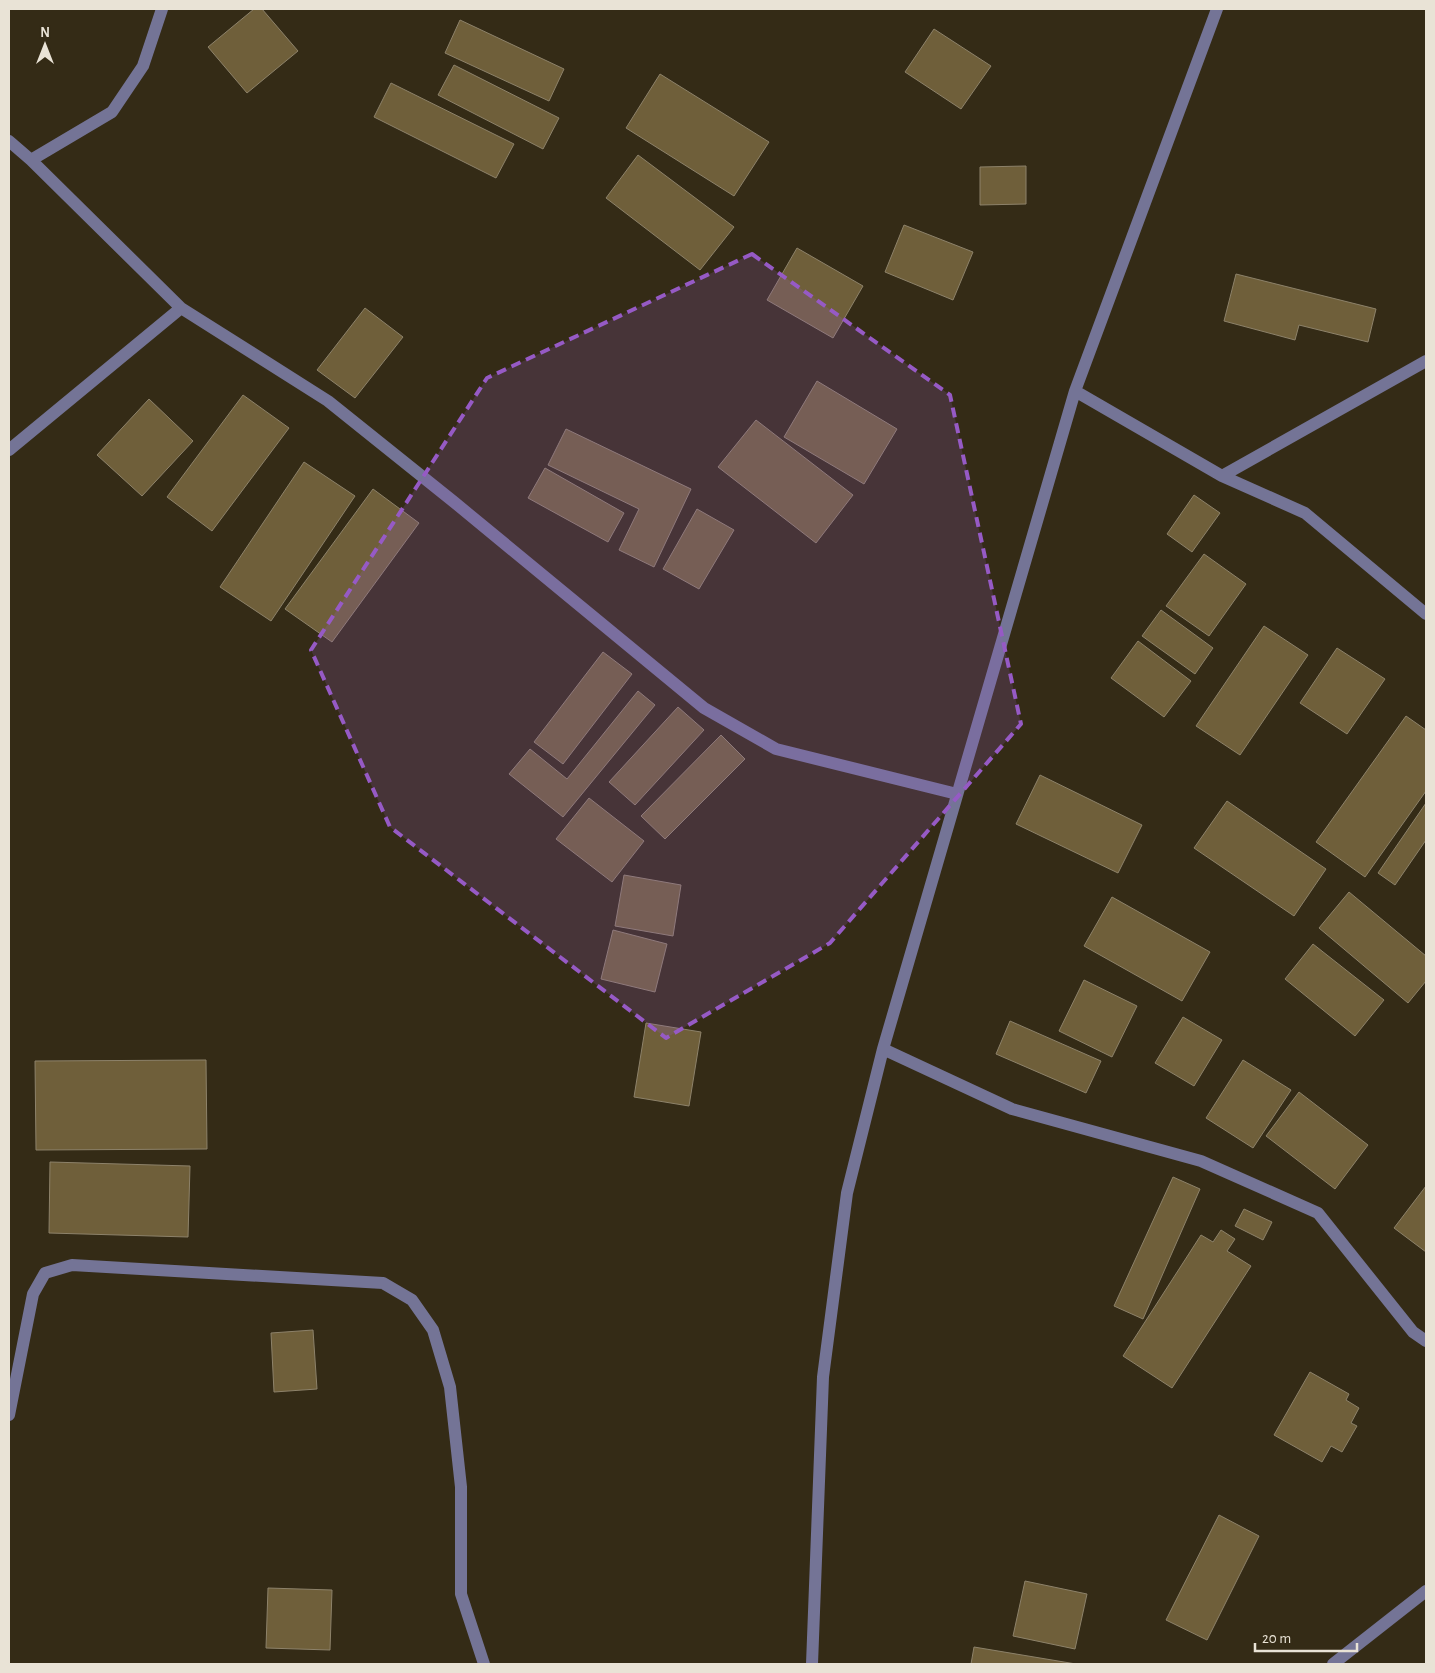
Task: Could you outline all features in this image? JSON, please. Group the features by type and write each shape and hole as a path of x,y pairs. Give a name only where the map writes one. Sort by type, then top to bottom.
{"street":[{"path":"31,160 112,112 143,66 162,9"},
{"path":"812,1664 823,1378 847,1193 883,1049 1075,392 1218,9"},
{"path":"9,141 31,160 181,308 328,401 704,708 776,749 957,794"},
{"path":"9,450 181,308"},
{"path":"1222,476 1426,361"},
{"path":"1075,392 1222,476 1305,512 1426,614"},
{"path":"883,1049 1012,1109 1201,1161 1318,1213 1413,1332 1426,1341"},
{"path":"9,1415 33,1294 45,1273 72,1265 383,1283 412,1300 433,1330 450,1387 462,1487 462,1594 484,1664"},
{"path":"1333,1664 1426,1591"}],"highlighted area":[{"path":"752,254 950,395 1021,724 830,943 666,1038 390,827 311,650 487,378"}],"building":[{"path":"254,9 262,9 298,51 247,93 208,47"},
{"path":"460,20 564,69 549,101 445,53"},
{"path":"934,29 991,66 961,109 905,72"},
{"path":"454,65 559,118 543,149 438,95"},
{"path":"660,74 769,142 734,196 626,128"},
{"path":"391,83 514,144 496,178 374,117"},
{"path":"638,155 734,227 700,270 606,198"},
{"path":"1026,166 1026,204 980,205 980,167"},
{"path":"904,225 973,252 953,300 885,272"},
{"path":"797,248 863,286 833,338 767,300"},
{"path":"1236,274 1376,309 1368,342 1299,325 1295,340 1224,321"},
{"path":"365,308 403,337 355,398 317,370"},
{"path":"817,381 897,429 864,484 784,437"},
{"path":"243,395 289,428 212,531 167,497"},
{"path":"149,399 193,441 142,496 97,455"},
{"path":"756,420 853,495 816,543 718,467"},
{"path":"566,429 691,489 654,567 619,550 639,509 548,465"},
{"path":"304,462 355,496 271,621 220,587"},
{"path":"545,468 624,513 608,542 528,498"},
{"path":"373,489 419,523 332,642 285,609"},
{"path":"1194,495 1220,513 1192,552 1167,534"},
{"path":"697,509 734,530 699,589 663,569"},
{"path":"1204,554 1246,584 1209,636 1166,606"},
{"path":"1161,610 1213,648 1195,674 1142,636"},
{"path":"1264,626 1308,655 1240,755 1196,726"},
{"path":"1138,641 1191,681 1164,717 1111,678"},
{"path":"1337,648 1385,679 1347,734 1300,703"},
{"path":"603,652 632,674 563,764 534,742"},
{"path":"638,691 655,705 563,817 509,774 530,749 567,779"},
{"path":"678,707 704,730 635,805 609,782"},
{"path":"1406,716 1426,730 1426,791 1365,877 1316,842"},
{"path":"721,735 745,759 665,839 641,816"},
{"path":"1040,775 1142,825 1118,873 1016,824"},
{"path":"589,798 644,841 612,882 556,839"},
{"path":"1227,801 1326,869 1294,916 1194,848"},
{"path":"1426,803 1426,840 1395,885 1378,873"},
{"path":"624,875 681,885 673,936 615,926"},
{"path":"1349,892 1426,956 1426,981 1408,1003 1319,928"},
{"path":"1112,897 1210,952 1182,1001 1084,946"},
{"path":"613,930 667,944 655,992 601,979"},
{"path":"1313,944 1384,1000 1355,1036 1285,979"},
{"path":"1084,980 1137,1006 1112,1057 1059,1031"},
{"path":"1183,1017 1222,1040 1194,1086 1155,1063"},
{"path":"1010,1021 1101,1061 1086,1093 996,1054"},
{"path":"646,1023 701,1032 689,1106 634,1097"},
{"path":"206,1060 207,1149 36,1150 35,1061"},
{"path":"1243,1060 1291,1090 1253,1148 1206,1118"},
{"path":"1299,1092 1368,1145 1335,1189 1266,1136"},
{"path":"50,1162 190,1166 188,1237 49,1233"},
{"path":"1173,1177 1200,1189 1143,1319 1114,1306"},
{"path":"1426,1186 1426,1252 1394,1228"},
{"path":"1244,1209 1272,1222 1263,1240 1235,1226"},
{"path":"1221,1230 1235,1239 1227,1251 1251,1266 1172,1388 1123,1356 1201,1235 1213,1242"},
{"path":"313,1330 317,1389 274,1392 271,1333"},
{"path":"1310,1372 1349,1394 1346,1400 1359,1408 1351,1423 1357,1426 1342,1452 1331,1446 1322,1462 1274,1435"},
{"path":"1219,1515 1259,1536 1207,1640 1166,1620"},
{"path":"1025,1581 1087,1594 1075,1649 1013,1636"},
{"path":"268,1588 332,1590 330,1650 266,1648"},
{"path":"974,1647 1076,1664 971,1664"}]}
